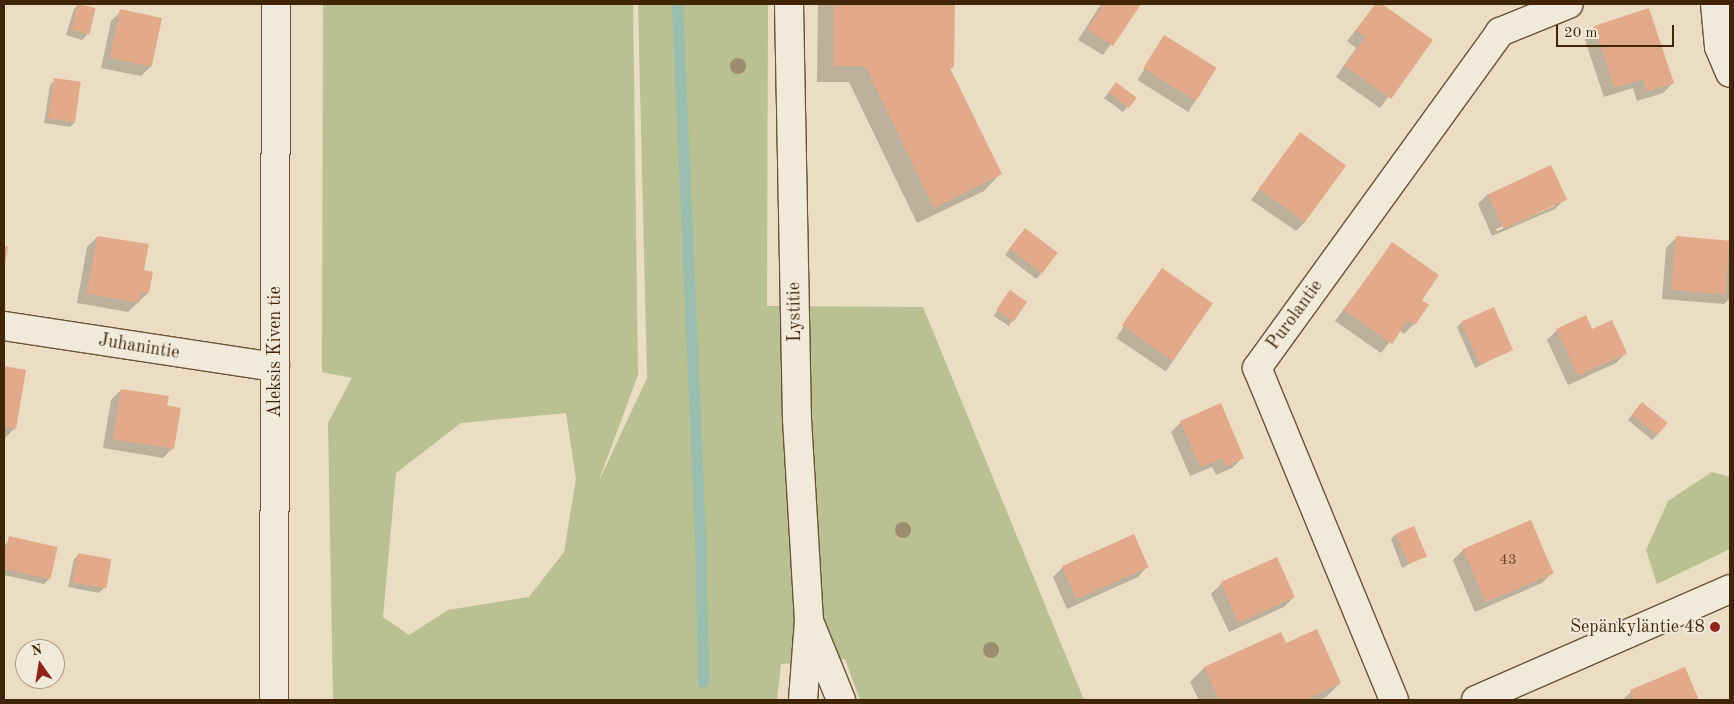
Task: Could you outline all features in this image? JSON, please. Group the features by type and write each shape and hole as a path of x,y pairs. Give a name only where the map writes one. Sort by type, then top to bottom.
{"street":[{"name":"Aleksis Kiven tie","path":"274,700 276,4"},
{"name":"Lystitie","path":"789,4 798,419 809,620 802,700"},
{"name":"Purolantie","path":"1394,700 1257,368 1500,32 1569,4"},
{"path":"1715,4 1719,46 1730,73"},
{"name":"Juhanintie","path":"4,326 275,367"},
{"path":"1476,700 1730,589"},
{"name":"Lystitie","path":"809,620 841,700"}],"green space":[{"path":"323,4 633,4 638,375 598,483 647,378 638,4 768,4 767,306 923,307 1084,700 860,700 845,659 781,664 777,700 333,700 328,423 352,378 322,372","holes":["566,413 576,479 564,552 529,597 448,610 409,635 383,617 396,473 461,423"]},
{"path":"1712,472 1730,477 1730,549 1657,584 1646,550 1668,501"}],"building":[{"path":"78,4 96,8 89,34 72,30"},
{"path":"834,4 955,4 954,67 950,68 1002,174 934,208 865,66 833,66"},
{"path":"1104,4 1141,4 1113,46 1087,29"},
{"path":"1375,4 1382,4 1433,40 1391,99 1345,66 1365,37 1356,30"},
{"path":"1649,8 1674,83 1647,92 1643,79 1614,88 1594,26"},
{"path":"120,9 162,18 152,67 110,58"},
{"path":"1164,35 1217,68 1196,101 1143,68"},
{"path":"54,78 81,82 75,122 48,119"},
{"path":"1116,82 1137,98 1129,108 1108,92"},
{"path":"1300,132 1346,166 1305,222 1259,189"},
{"path":"1551,165 1567,199 1504,229 1488,195"},
{"path":"1025,228 1058,253 1042,273 1009,249"},
{"path":"97,236 149,244 144,270 153,272 149,293 141,292 139,303 87,294"},
{"path":"1676,236 1730,241 1725,295 1671,290"},
{"path":"1392,242 1439,275 1422,300 1429,305 1415,325 1408,320 1392,344 1344,310"},
{"path":"4,246 8,247 5,263 4,263"},
{"path":"1162,268 1213,304 1173,361 1122,325"},
{"path":"1010,290 1027,302 1013,322 996,310"},
{"path":"1494,307 1513,350 1480,365 1461,322"},
{"path":"1586,315 1592,329 1612,320 1627,353 1578,376 1556,329"},
{"path":"4,366 26,370 16,429 4,427"},
{"path":"121,389 169,396 167,405 181,408 174,449 113,439"},
{"path":"1642,402 1668,423 1658,435 1632,414"},
{"path":"1221,403 1244,458 1226,466 1222,458 1200,467 1180,421"},
{"path":"1531,520 1554,573 1486,602 1463,549"},
{"path":"1414,526 1427,556 1408,564 1396,534"},
{"path":"1134,534 1149,567 1076,599 1062,566"},
{"path":"9,536 58,547 50,579 4,569 4,558"},
{"path":"78,553 111,559 106,588 73,583"},
{"path":"1277,557 1295,597 1238,622 1220,582"},
{"path":"1317,629 1341,683 1305,700 1219,700 1204,667 1281,632 1286,643"},
{"path":"1685,667 1699,700 1635,700 1630,690"}],"waterway":[{"path":"677,4 700,534 703,682"}],"place":[{"name":"Sepänkyläntie 48","path":"1715,627"}]}
